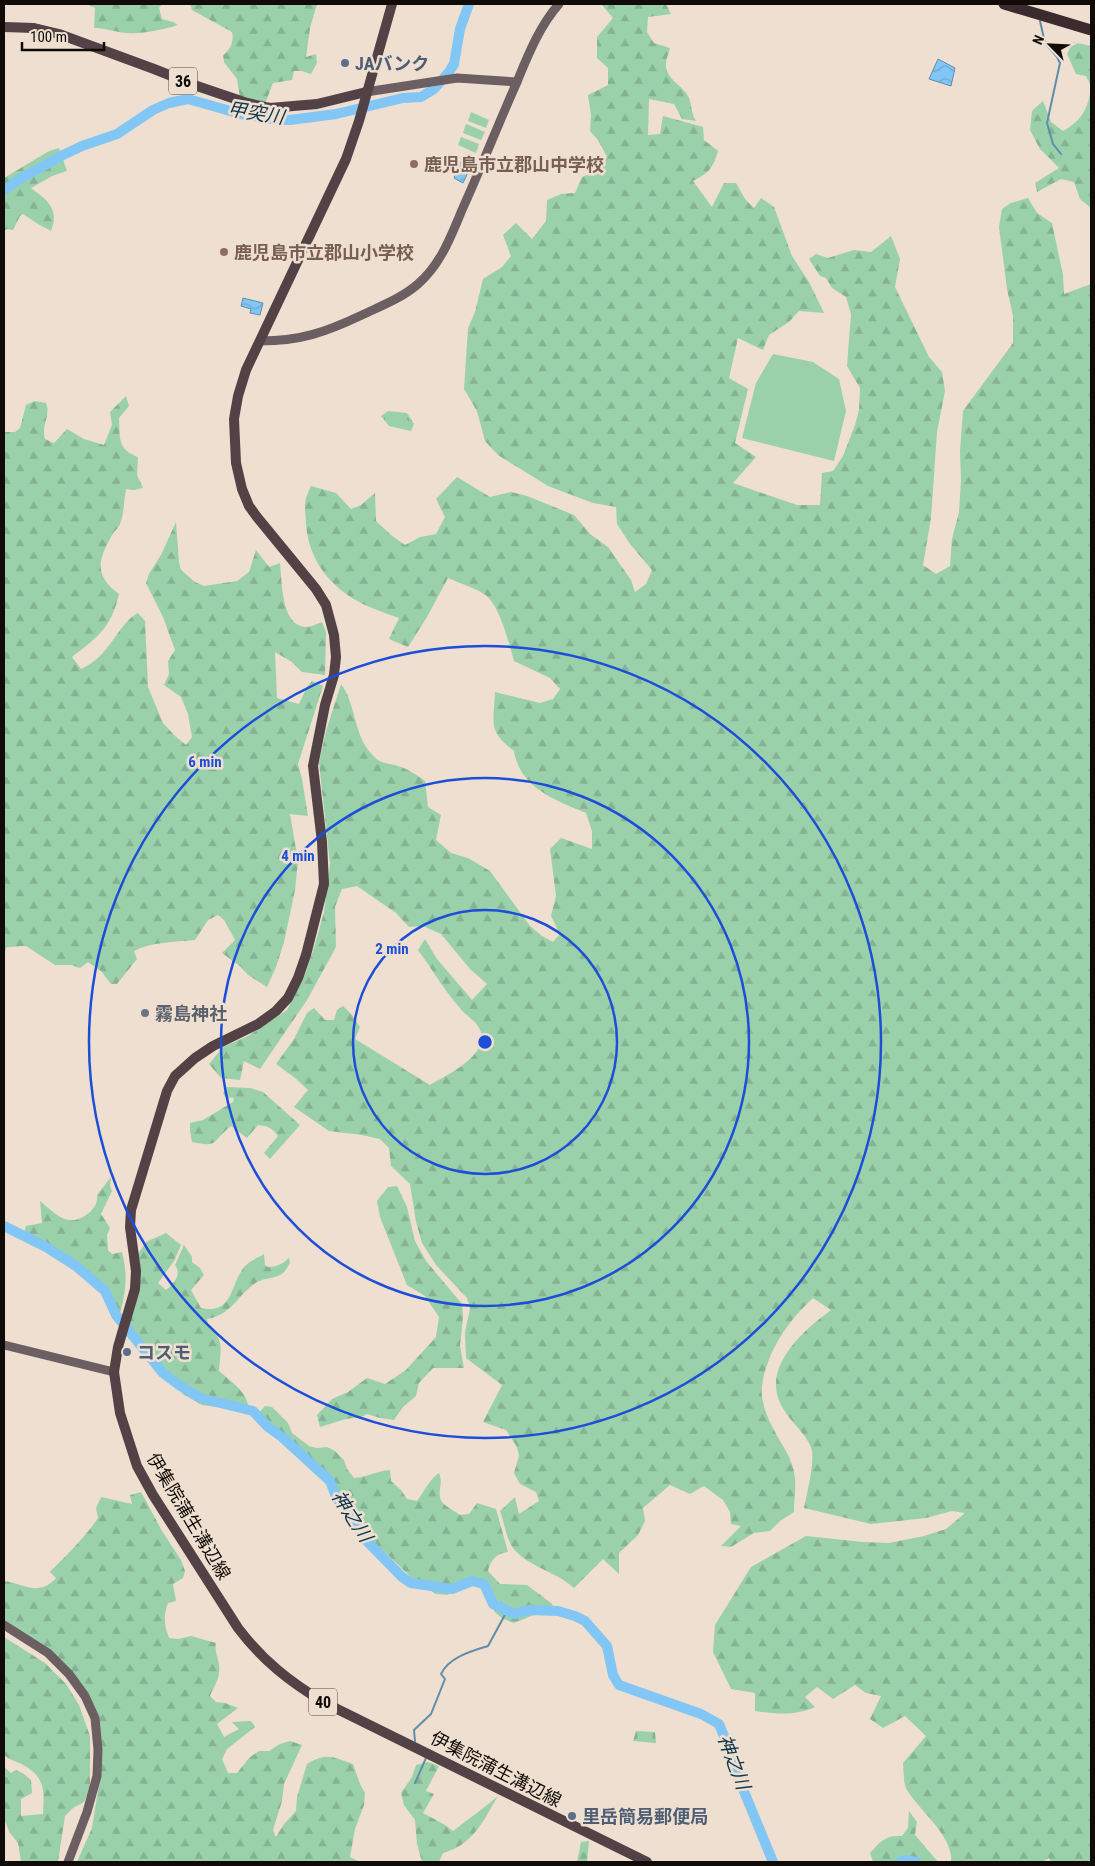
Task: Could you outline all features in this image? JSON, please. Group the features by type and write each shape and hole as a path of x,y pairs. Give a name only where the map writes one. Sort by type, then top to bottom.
{"highway":[{"path":"1004,4 1091,30"}],"main road":[{"name":"伊集院蒲生溝辺線","path":"392,4 360,118 337,182 246,370 236,407 234,436 238,475 249,506 316,589 326,605 334,635 336,657 334,675 325,705 313,766 322,842 324,884 306,955 298,978 288,998 276,1011 258,1024 214,1046 195,1058 175,1076 167,1090 131,1210 130,1227 136,1271 135,1289 122,1330 114,1372 120,1412 138,1466 154,1495 238,1628 252,1646 273,1667 295,1685 332,1707 431,1754 647,1862"},
{"name":"36","path":"4,27 34,28 59,34 227,97 270,108 317,104 366,92"}],"street":[{"path":"260,341 285,341 307,338 339,326 386,305 418,284 436,265 538,34 559,4"},
{"path":"366,92 457,78 517,82"},
{"path":"4,1345 114,1372"},
{"path":"4,1625 48,1653 69,1674 85,1696 96,1718 98,1750 96,1776 87,1812 68,1862"}],"green space":[{"path":"87,4 162,4 159,8 162,19 178,25 133,33 94,28 95,8"},
{"path":"190,4 317,4 310,28 306,57 316,54 317,63 311,74 294,71 292,80 273,83 265,104 240,98 237,79 224,62 223,55 231,45 232,32 192,10"},
{"path":"601,4 666,4 671,14 648,17 647,32 654,43 670,48 666,62 667,72 687,94 696,121 682,119 674,104 649,99 648,135 660,134 663,116 703,127 704,140 718,151 710,169 693,181 712,207 724,183 736,183 745,199 754,208 761,198 774,207 792,256 809,282 824,313 799,311 789,322 769,335 763,350 738,338 729,378 748,389 735,443 756,457 733,483 797,505 820,505 822,473 833,471 843,456 859,410 860,388 847,366 851,314 846,297 832,288 826,278 820,276 809,259 816,254 828,258 854,250 871,252 891,236 900,259 895,287 929,357 942,372 945,391 937,432 931,518 923,565 936,574 950,566 952,539 959,512 963,411 1013,343 1013,316 1007,289 999,227 1002,209 1011,203 1028,198 1037,213 1052,223 1063,275 1064,294 1091,284 1091,1862 1051,1862 1049,1858 1042,1862 951,1862 947,1843 942,1834 912,1798 905,1784 903,1763 926,1736 905,1716 883,1728 870,1719 881,1696 866,1693 855,1685 833,1699 817,1687 805,1697 815,1707 800,1712 778,1713 755,1711 755,1693 731,1689 713,1652 715,1625 751,1567 806,1536 889,1543 924,1536 946,1529 965,1513 952,1511 926,1518 871,1524 804,1508 811,1472 811,1446 786,1413 778,1398 776,1383 779,1368 795,1342 831,1310 813,1298 780,1337 769,1361 762,1386 763,1402 771,1425 790,1458 794,1471 794,1512 780,1521 770,1531 754,1533 731,1547 721,1546 741,1526 731,1524 730,1512 723,1500 704,1486 690,1494 670,1485 643,1508 645,1521 638,1535 619,1553 619,1574 603,1559 574,1588 567,1582 524,1558 511,1545 500,1511 515,1497 519,1514 539,1501 536,1492 520,1484 514,1473 519,1456 517,1447 506,1430 483,1422 502,1385 466,1358 465,1332 470,1309 467,1298 436,1265 422,1243 416,1222 410,1184 391,1166 389,1148 380,1139 329,1131 294,1107 308,1090 276,1064 294,1039 307,1013 314,1008 325,1020 334,1020 337,1010 343,1006 360,1027 355,1039 430,1085 467,1062 480,1045 482,1036 478,1026 461,1010 418,950 425,939 437,959 472,1000 487,984 470,969 441,934 423,926 409,927 396,913 357,886 342,889 335,907 336,947 307,1000 260,1069 244,1061 240,1080 221,1078 209,1064 223,1047 248,1036 287,1010 306,972 324,912 330,864 319,763 326,731 341,684 346,691 364,744 373,756 382,762 409,770 425,781 428,807 441,815 436,840 451,853 468,858 490,871 530,926 553,942 560,934 551,916 556,896 550,849 561,838 592,849 592,831 586,813 551,797 531,783 523,774 514,751 499,738 496,732 493,719 495,692 540,703 553,699 560,689 550,678 514,661 499,614 489,599 475,589 448,578 408,647 389,639 399,618 373,609 355,600 340,589 324,573 310,545 305,508 311,486 336,493 351,509 361,505 375,493 376,521 405,545 420,537 436,534 445,517 436,499 457,477 490,497 511,492 527,496 574,515 590,534 608,547 631,580 635,592 646,584 652,570 630,544 617,524 616,507 593,503 548,486 498,455 485,441 477,411 464,389 468,328 475,312 483,279 502,267 511,256 503,235 516,223 532,239 546,221 547,200 561,194 575,193 582,177 597,171 607,157 598,140 590,131 591,115 588,95 608,85 608,68 597,58 597,37 613,18"},
{"path":"1073,42 1091,46 1091,86 1086,76 1076,74 1067,54"},
{"path":"1091,90 1091,208 1080,199 1074,182 1061,179 1037,192 1035,183 1059,168 1040,149 1030,130 1032,111 1043,101 1051,122 1063,131 1075,123 1083,114"},
{"path":"471,112 489,120 486,128 468,121"},
{"path":"466,124 485,132 481,140 463,133"},
{"path":"461,137 479,144 476,153 458,145"},
{"path":"59,148 67,171 52,176 31,188 47,201 53,211 54,217 51,231 23,214 13,230 7,229 4,231 4,178 49,151"},
{"path":"773,354 813,362 839,379 846,411 834,461 742,438 756,383"},
{"path":"126,396 129,406 119,418 120,437 126,450 138,457 137,475 143,488 126,489 120,524 112,535 103,554 101,561 102,575 119,594 112,615 102,631 72,657 81,669 99,657 124,625 138,613 145,621 148,687 163,723 186,745 192,737 188,714 181,697 164,685 169,674 168,661 175,650 163,617 146,583 176,522 181,570 195,582 204,586 237,581 249,572 256,550 269,567 280,563 284,602 292,620 298,625 307,627 322,622 326,632 325,675 302,672 292,662 275,652 277,698 299,704 312,681 323,686 298,764 308,816 290,814 298,861 295,890 284,942 267,987 248,975 241,967 222,953 235,940 224,920 218,915 208,920 195,940 155,944 134,951 137,959 117,984 111,984 101,971 88,962 80,968 71,965 55,965 26,946 7,947 4,953 4,432 15,432 20,428 26,405 35,401 46,403 45,439 54,443 67,429 84,439 104,445 112,425 110,412"},
{"path":"388,411 407,413 414,424 411,431 389,426 381,416"},
{"path":"227,1087 250,1088 263,1092 300,1125 270,1159 264,1153 278,1136 272,1129 264,1126 258,1125 247,1138 231,1126 211,1144 192,1142 190,1123 203,1120 233,1102 234,1098 225,1097 223,1093"},
{"path":"111,1177 110,1186 112,1191 101,1214 110,1228 107,1235 108,1250 112,1254 122,1252 124,1261 126,1283 120,1314 115,1309 106,1289 80,1263 41,1240 24,1233 26,1226 42,1223 40,1201 58,1215 69,1220 83,1217 93,1208 97,1202 97,1195"},
{"path":"397,1186 407,1207 415,1241 426,1261 462,1304 463,1317 460,1346 464,1368 433,1368 419,1383 416,1396 403,1407 394,1420 367,1414 320,1427 317,1415 332,1399 348,1392 367,1378 385,1384 406,1370 436,1337 439,1317 425,1296 407,1285 380,1217 377,1201 388,1187"},
{"path":"166,1233 181,1245 174,1261 158,1283 166,1290 174,1282 178,1272 175,1265 184,1245 192,1257 192,1262 200,1268 204,1275 191,1290 201,1308 211,1309 224,1304 242,1270 255,1259 264,1254 265,1265 268,1267 279,1265 289,1258 290,1263 283,1273 257,1282 229,1309 216,1317 207,1319 220,1344 219,1371 243,1394 247,1400 247,1411 202,1405 183,1394 128,1324 138,1254 146,1242"},
{"path":"265,1406 272,1407 288,1423 292,1433 309,1446 317,1448 327,1447 335,1451 344,1460 347,1469 354,1478 390,1470 391,1481 407,1499 417,1501 429,1483 439,1473 441,1481 440,1499 446,1506 460,1515 469,1514 477,1503 496,1509 508,1552 495,1558 490,1564 488,1571 500,1584 527,1585 551,1603 557,1612 536,1614 514,1623 497,1615 485,1587 466,1585 447,1595 436,1594 411,1577 374,1542 365,1531 353,1509 283,1436 256,1416"},
{"path":"141,1492 162,1531 181,1560 185,1571 183,1578 173,1584 176,1601 168,1603 165,1612 165,1625 169,1638 178,1639 191,1636 216,1643 219,1675 210,1696 216,1702 238,1708 217,1724 224,1737 239,1729 232,1722 251,1721 255,1727 227,1749 222,1759 228,1773 237,1773 249,1758 259,1751 269,1751 280,1744 290,1741 302,1745 284,1784 282,1801 273,1830 276,1837 284,1824 296,1811 297,1797 307,1764 319,1758 330,1757 353,1764 365,1793 364,1805 355,1829 350,1857 360,1862 77,1862 92,1828 101,1771 100,1740 69,1671 4,1623 4,1581 31,1588 44,1587 50,1584 56,1578 50,1572 81,1540 98,1518 96,1508 101,1497 132,1504 130,1495"},
{"path":"4,1637 45,1663 66,1684 79,1705 90,1736 90,1789 84,1802 73,1808 65,1816 58,1862 21,1862 18,1843 10,1833 4,1819 4,1767 11,1773 16,1770 31,1780 32,1793 21,1799 21,1816 43,1814 44,1799 42,1787 37,1776 25,1766 4,1755"},
{"path":"636,1731 655,1732 656,1743 633,1741"},
{"path":"428,1762 439,1766 426,1791 434,1794 423,1813 453,1831 498,1796 482,1823 470,1838 443,1853 439,1862 422,1862 417,1844 415,1820 404,1805 401,1793 412,1777 416,1765"},
{"path":"909,1811 917,1822 915,1835 938,1862 873,1862 870,1853 877,1845 887,1838 902,1836 908,1828"},
{"path":"589,1841 587,1862 577,1862 581,1842"}],"water":[{"path":"938,59 955,68 951,86 929,79"},
{"path":"462,160 472,164 463,183 454,178"},
{"path":"243,298 263,303 260,315 250,313 251,309 241,306"}],"waterway":[{"name":"甲突川","path":"4,190 63,155 82,146 117,134 153,110 169,103 188,99 241,114 290,120 336,114 403,98 421,97 434,89 454,64 460,29 469,4"},
{"path":"1040,21 1045,43 1060,63 1047,123 1053,144 1061,154"},
{"name":"神之川","path":"4,1226 46,1247 76,1266 105,1291 116,1315 163,1373 179,1385 200,1398 253,1411 268,1427 282,1437 330,1481 337,1499 352,1512 361,1535 402,1577 411,1583 452,1589 472,1581 484,1584 493,1604 514,1614 529,1610 558,1611 575,1616 585,1621 607,1646 613,1675 619,1685 701,1714 719,1724 773,1862"},
{"path":"415,1741 414,1730 431,1714 445,1679 441,1674 445,1668 449,1663 462,1655 488,1646 507,1611"},
{"path":"415,1783 426,1758"},
{"name":"神之川","path":"900,1862 906,1860 916,1862"}],"place":[{"name":"JAバンク","path":"345,63"},
{"name":"鹿児島市立郡山中学校","path":"414,164"},
{"name":"鹿児島市立郡山小学校","path":"224,252"},
{"name":"霧島神社","path":"145,1013"},
{"name":"コスモ","path":"127,1352"},
{"name":"里岳簡易郵便局","path":"572,1816"}]}
